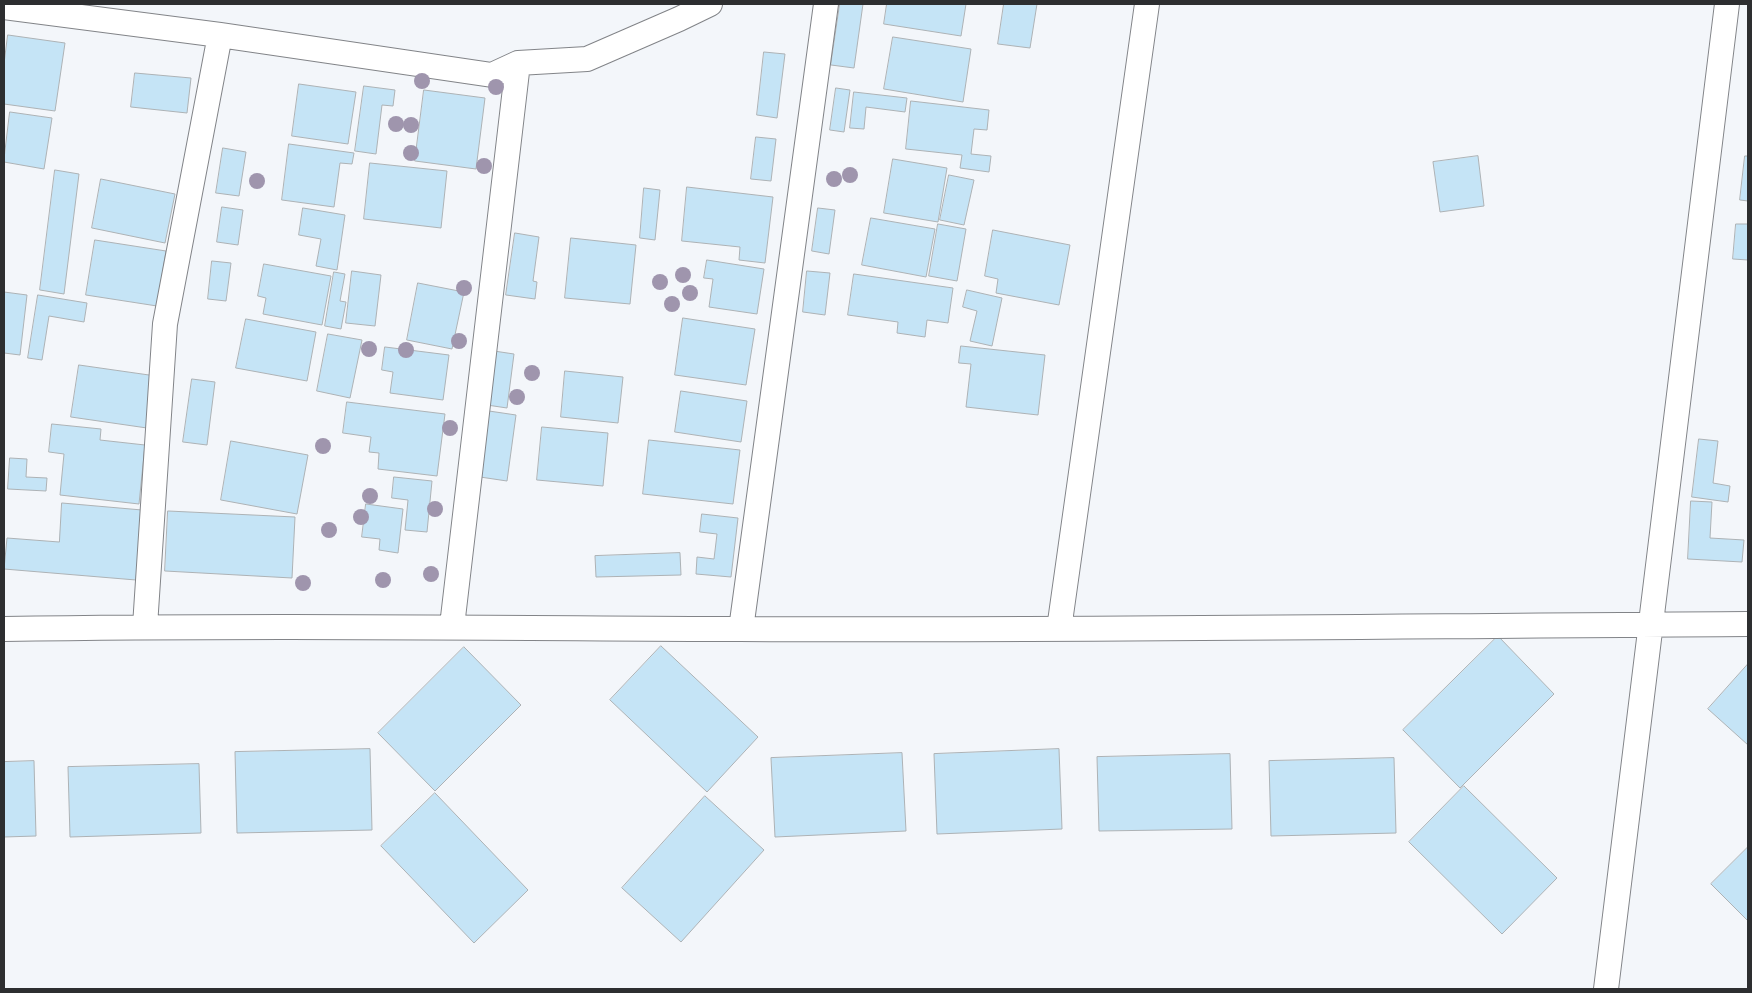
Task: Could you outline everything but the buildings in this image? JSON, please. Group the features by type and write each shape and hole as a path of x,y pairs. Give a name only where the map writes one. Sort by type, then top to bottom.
{"street":[{"path":"4,7 220,35 492,75 518,63 586,60 710,4"},
{"path":"741,629 826,4"},
{"path":"1059,629 1147,4"},
{"path":"1606,989 1727,4"},
{"path":"145,626 165,324 220,35"},
{"path":"452,626 518,63"},
{"path":"4,629 145,626 452,626 741,629 1059,629 1748,624"}]}
